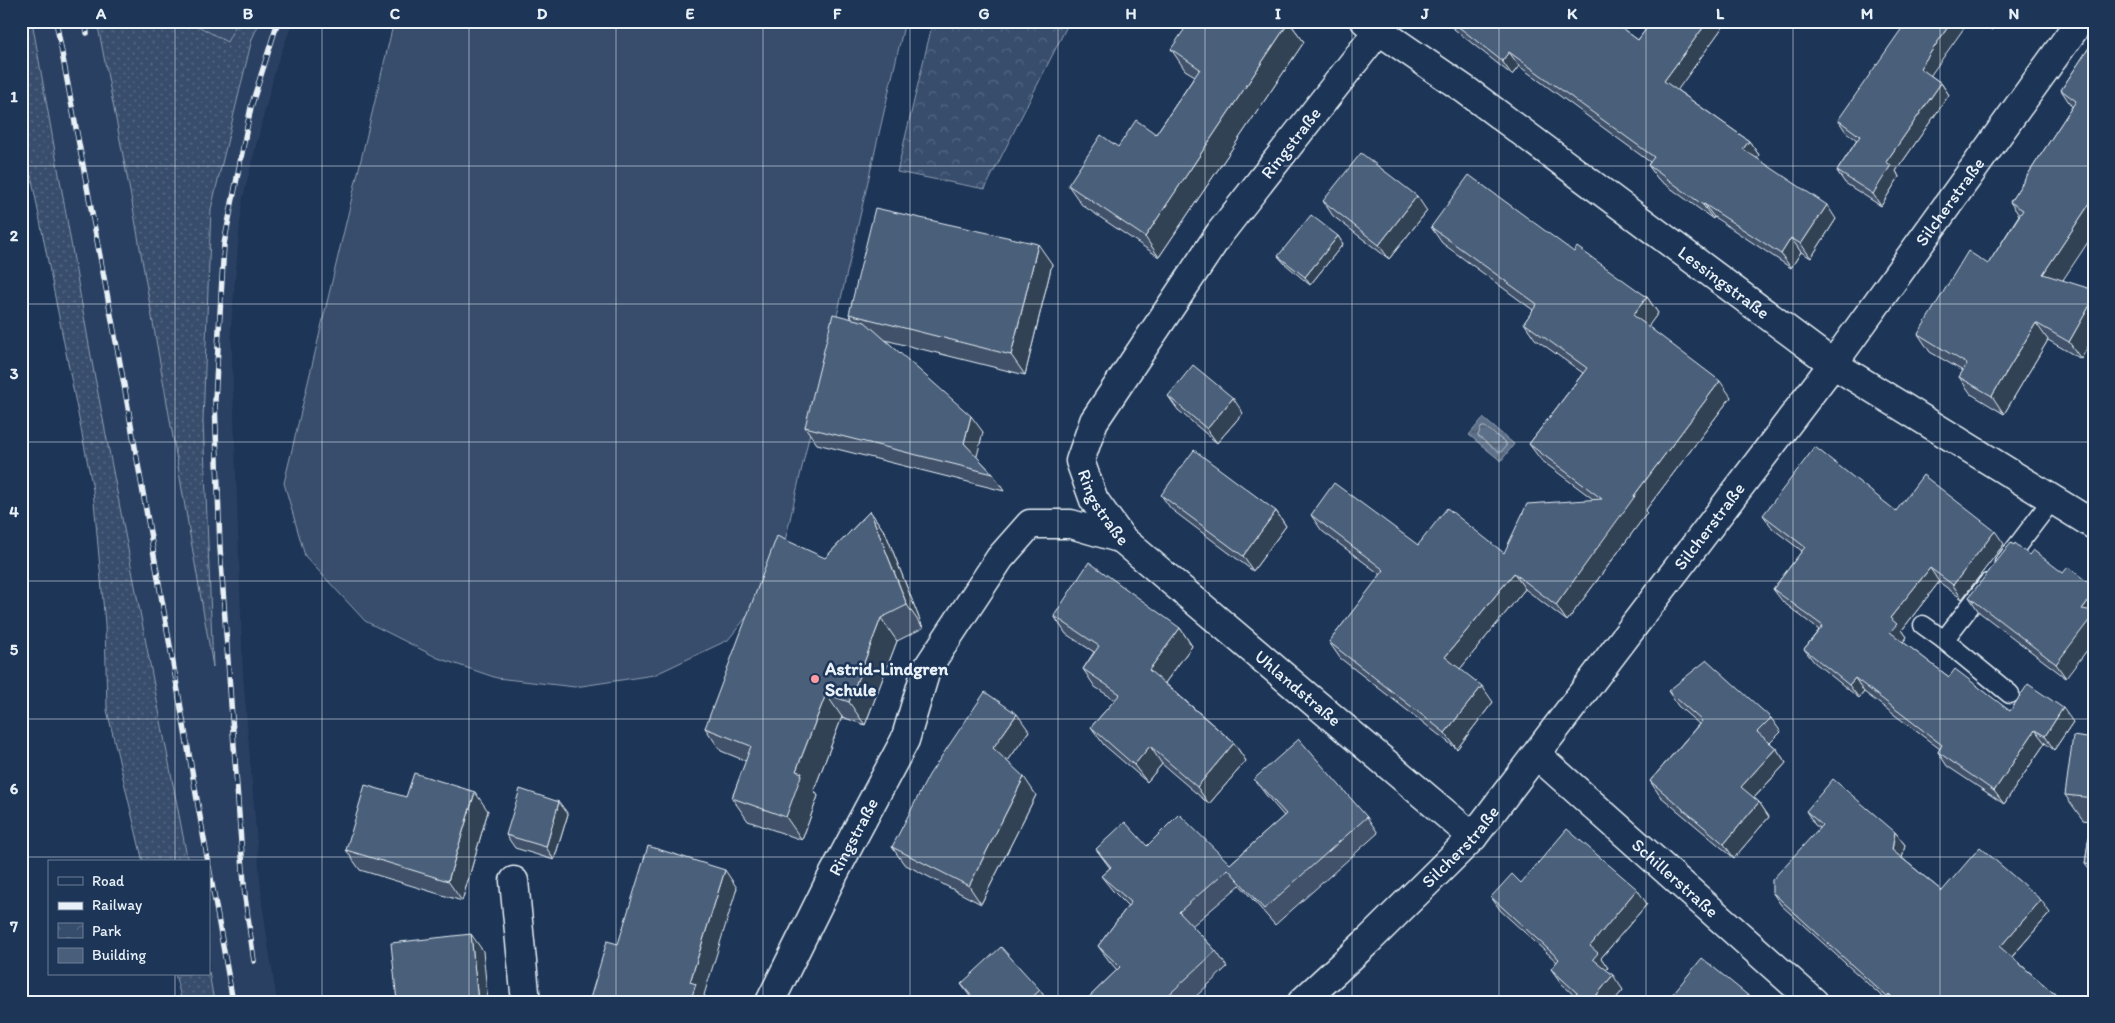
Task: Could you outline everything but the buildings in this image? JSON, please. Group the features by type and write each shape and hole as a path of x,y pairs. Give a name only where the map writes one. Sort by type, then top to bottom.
{"street":[{"name":"Silcherstraße","path":"1302,1002 1369,940 1473,837 1833,364 2080,21"},
{"name":"Lessingstraße","path":"1377,24 1833,364 2094,525"},
{"name":"Ringstraße","path":"1122,540 1094,500 1080,461 1094,421 1220,233 1377,24"},
{"name":"Ringstraße","path":"770,1002 831,879 905,740 926,670 1000,558 1030,524 1071,524 1122,540"},
{"name":"Uhlandstraße","path":"1122,540 1473,837"},
{"name":"Schillerstraße","path":"1537,755 1814,1002"},
{"path":"514,881 526,1002"}],"lane":[{"path":"1944,640 2052,500"},
{"path":"1923,625 2010,694"}],"shaded area":[{"path":"32,21 97,21 132,202 213,662 203,421 211,209 252,39 260,21 293,21 276,67 242,201 231,327 243,675 262,903 277,1002 214,1002 210,976 210,860 188,860 92,362"}],"green space":[{"path":"21,21 32,21 92,362 188,860 143,860 107,710 105,624 93,490 31,175 21,167"},
{"path":"97,21 260,21 252,39 211,209 203,421 213,667 132,202"},
{"path":"189,21 238,21 227,42"},
{"path":"394,21 905,21 776,580 728,640 654,675 575,687 497,678 438,658 365,621 305,556 284,483"},
{"path":"933,21 1056,21 1067,26 985,189 897,172"},
{"path":"176,976 210,976 214,1002 182,1002"}],"water":[{"path":"1483,418 1514,444 1501,461 1469,435"}],"railway":[{"path":"56,21 123,379 208,860"},
{"path":"85,21 87,33"},
{"path":"254,961 245,897 220,548 215,400 224,244 251,107 278,21"},
{"path":"210,873 233,1002"}],"place":[{"name":"Astrid-Lindgren Schule","path":"815,679"}]}
